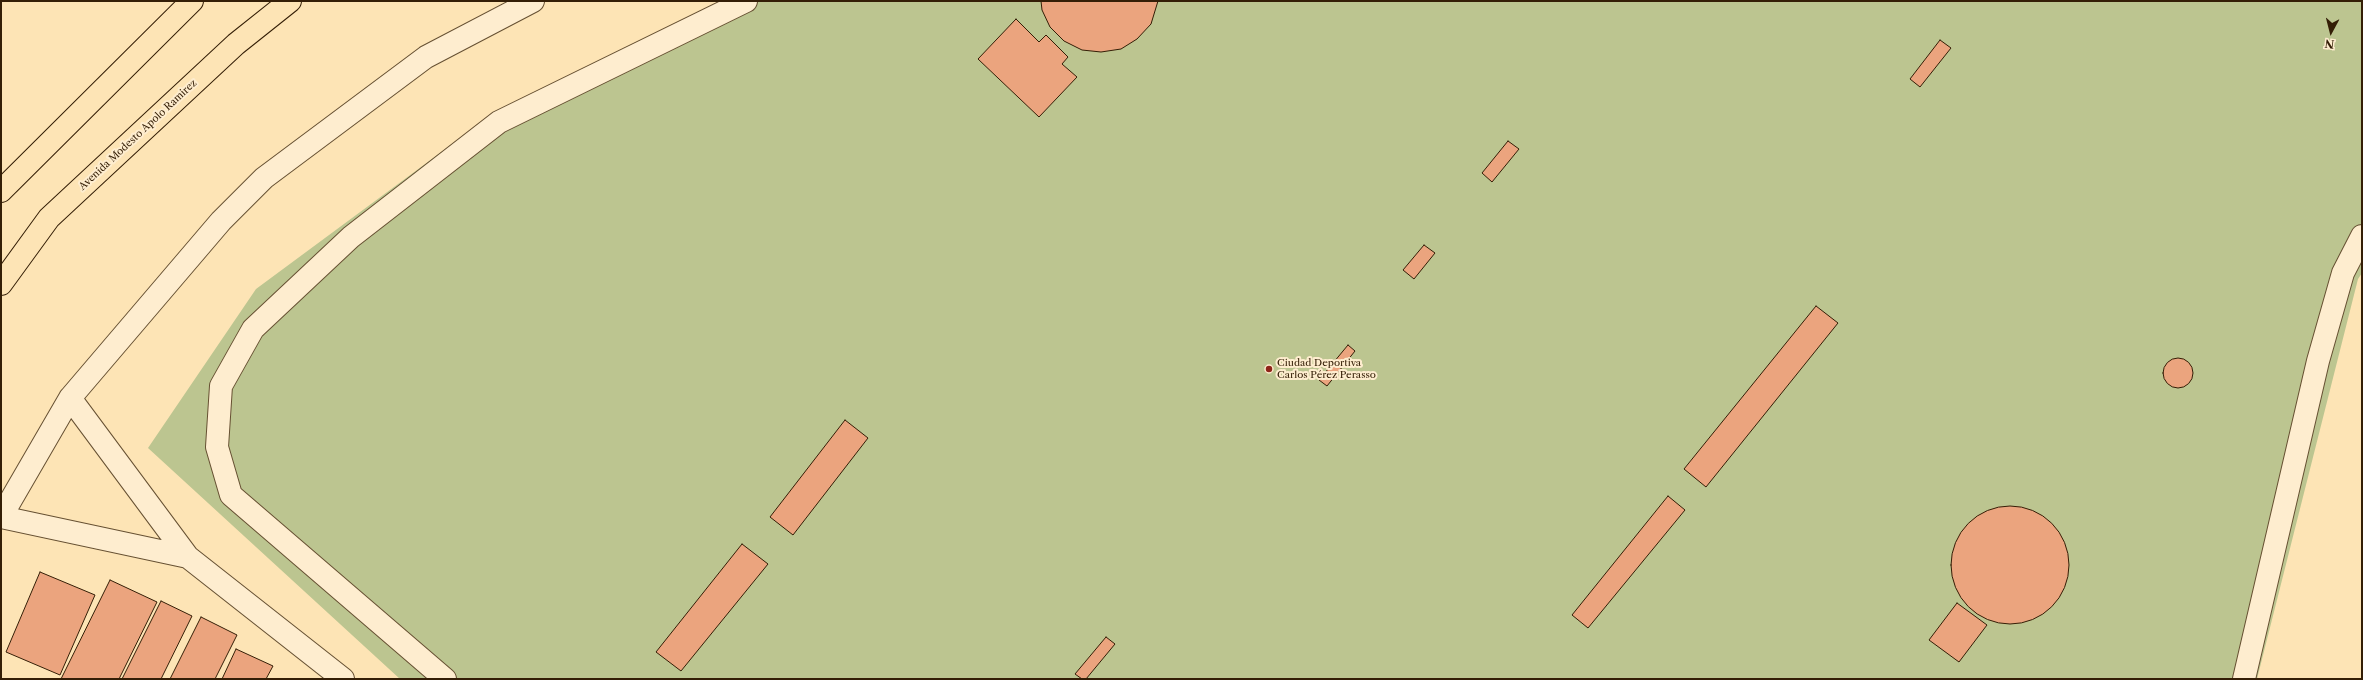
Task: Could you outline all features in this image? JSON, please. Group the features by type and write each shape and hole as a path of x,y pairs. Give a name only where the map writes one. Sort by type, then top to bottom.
{"main road":[{"path":"1,191 192,1"},
{"name":"Avenida Modesto Apolo Ramirez","path":"1,284 49,218 236,44 290,1"}],"street":[{"path":"188,557 1,517 70,398 221,220 264,178 426,57 533,1"},
{"path":"445,679 231,495 217,447 221,386 253,329 351,237 498,122 746,1"},
{"path":"2244,679 2318,361 2343,273 2362,236"},
{"path":"70,398 188,557 343,679"}],"green space":[{"name":"Ciudad Deportiva Carlos Pérez Perasso","path":"732,1 2362,1 2362,273 2358,279 2257,679 400,679 148,448 256,289 490,116"}],"building":[{"path":"1041,1 1158,1 1151,24 1137,39 1121,49 1101,52 1082,50 1064,41 1050,27 1042,10"},
{"path":"1016,19 1039,42 1046,35 1068,57 1062,64 1077,77 1039,117 978,59"},
{"path":"1940,40 1951,48 1920,87 1910,79"},
{"path":"1508,141 1519,149 1492,182 1482,173"},
{"path":"1424,245 1435,253 1414,279 1403,270"},
{"path":"1816,306 1838,323 1706,487 1684,469"},
{"path":"1348,345 1355,351 1327,386 1319,380"},
{"path":"2178,358 2184,359 2192,367 2192,379 2184,387 2178,388 2172,387 2164,379 2163,373 2164,367 2172,359"},
{"path":"845,420 868,438 793,535 770,517"},
{"path":"1668,496 1685,510 1588,628 1572,615"},
{"path":"2010,506 2033,510 2052,523 2065,542 2069,565 2065,588 2052,607 2033,620 2010,624 1987,620 1968,607 1955,588 1951,565 1955,542 1968,523 1987,510"},
{"path":"742,544 768,564 681,671 656,652"},
{"path":"40,572 95,595 60,675 6,652"},
{"path":"110,580 157,602 119,679 61,679"},
{"path":"161,601 192,616 161,679 122,679"},
{"path":"1957,603 1987,625 1959,662 1929,640"},
{"path":"201,617 237,635 215,679 170,679"},
{"path":"1106,637 1115,644 1086,679 1082,679 1075,674"},
{"path":"236,649 273,666 266,679 222,679"}],"place":[{"name":"Ciudad Deportiva Carlos Pérez Perasso","path":"1269,369"}]}
